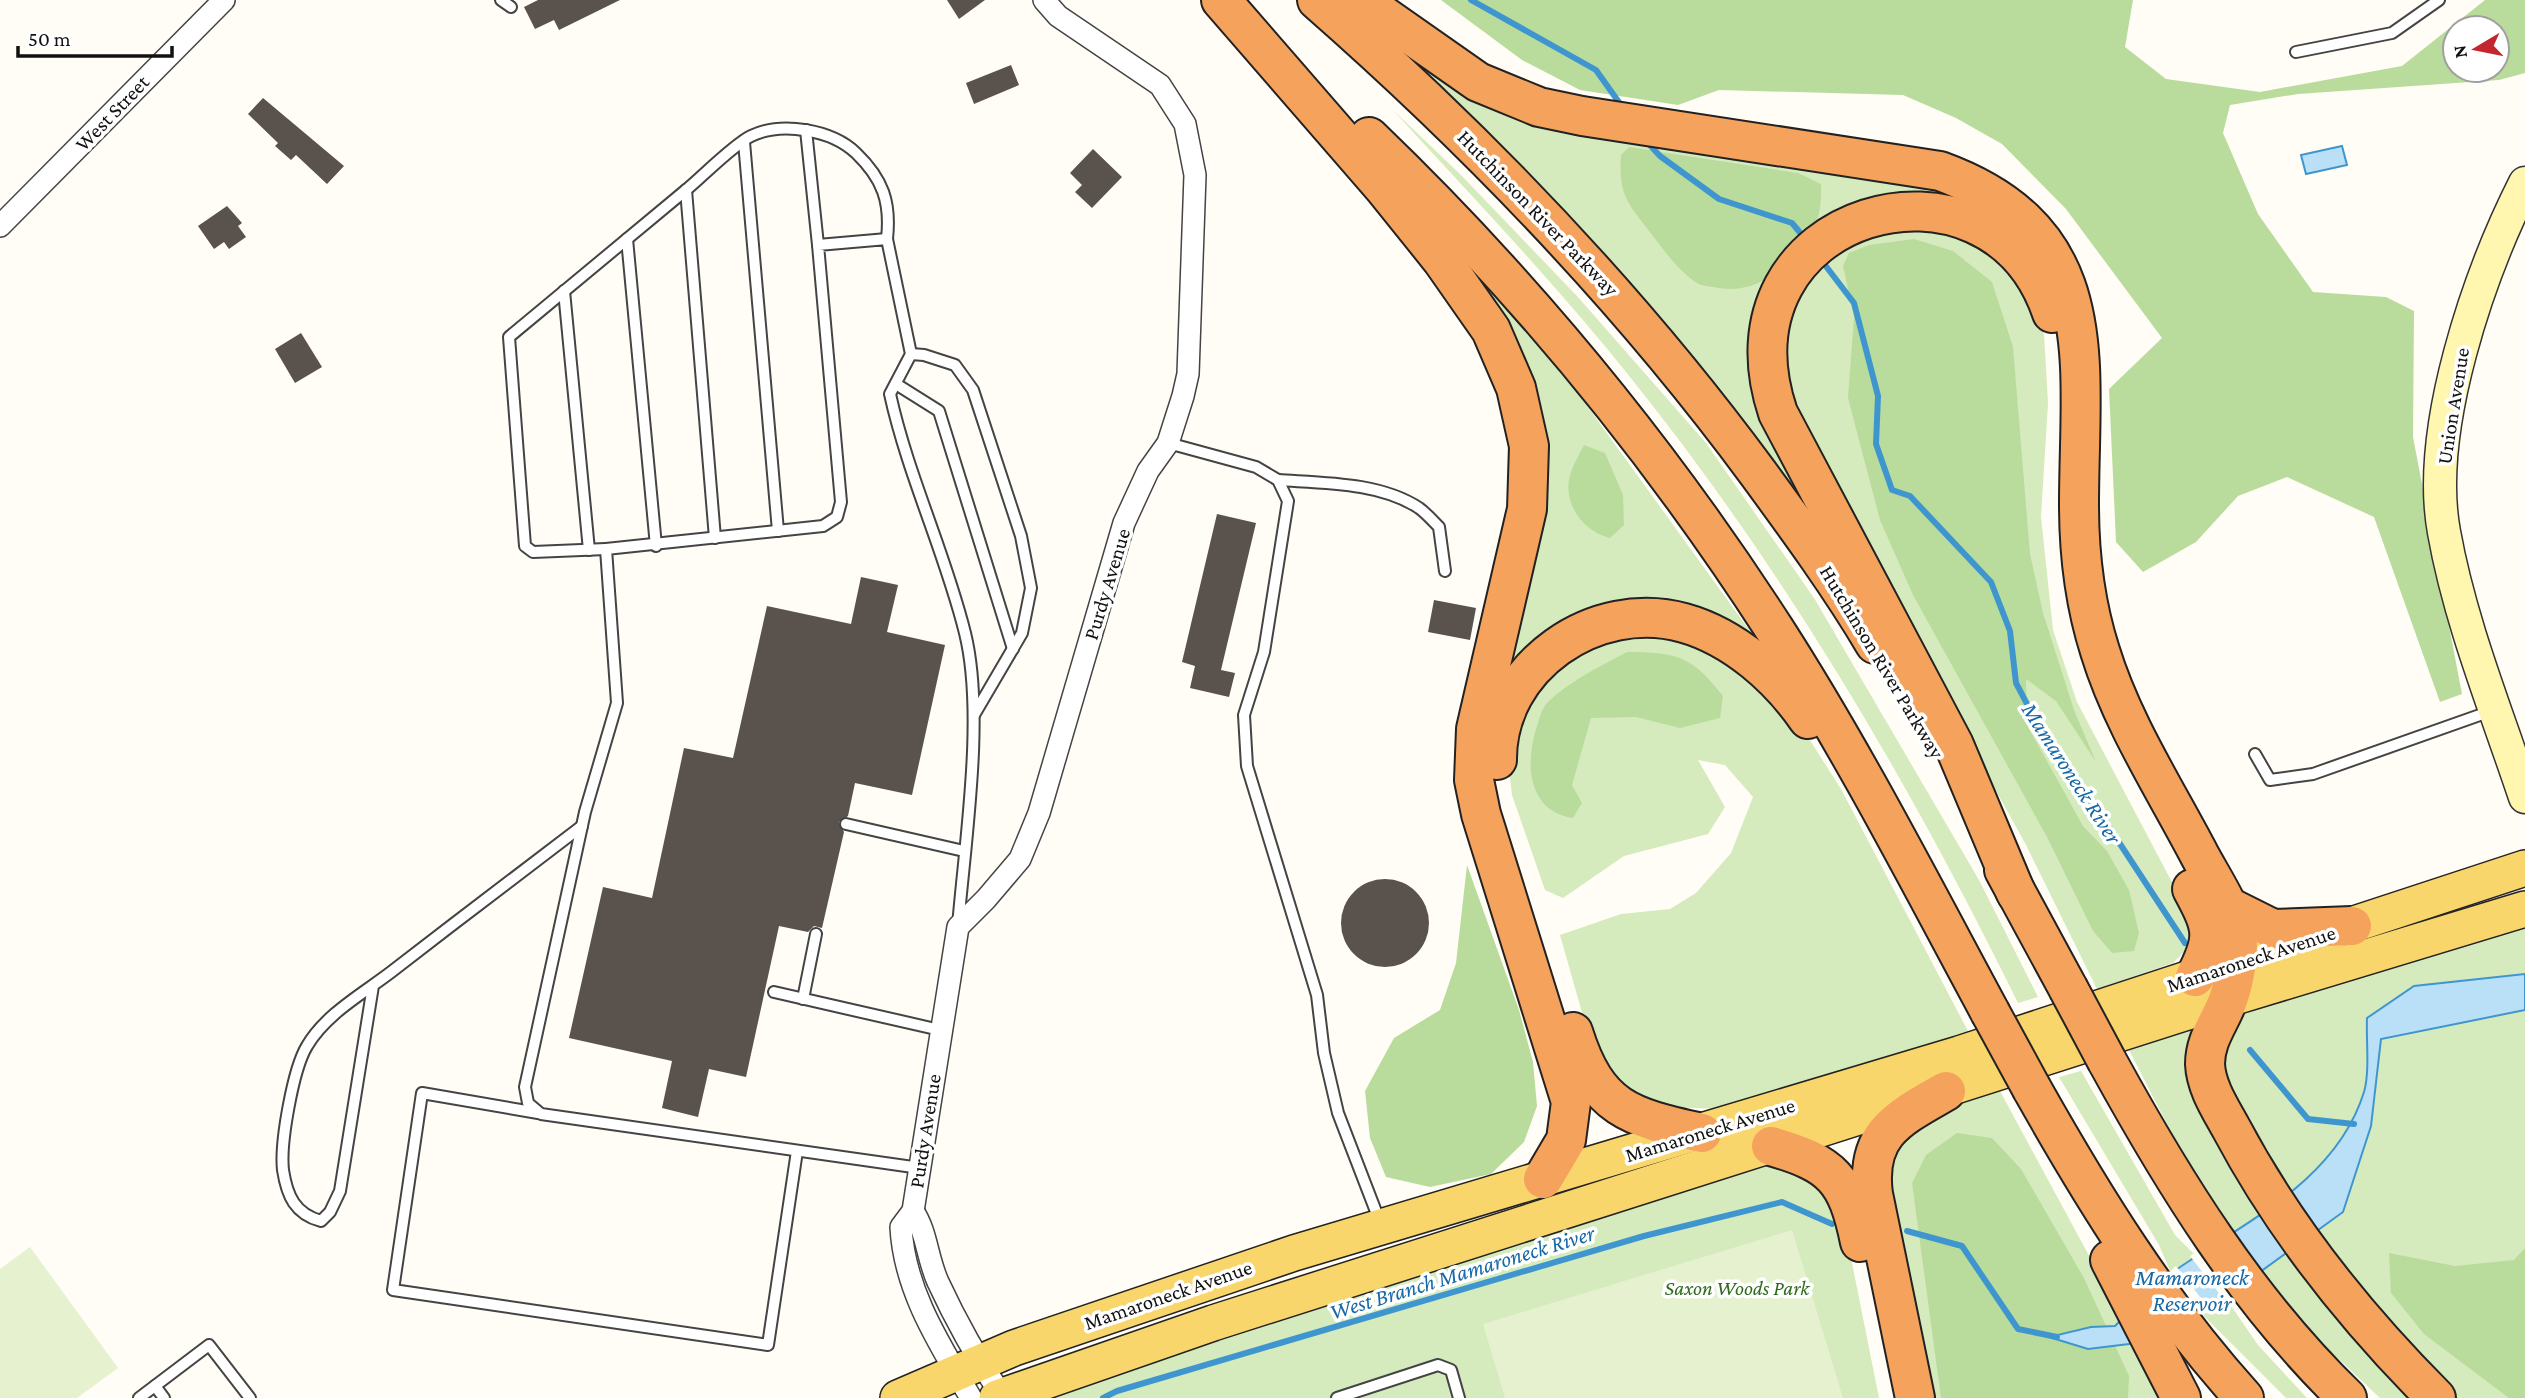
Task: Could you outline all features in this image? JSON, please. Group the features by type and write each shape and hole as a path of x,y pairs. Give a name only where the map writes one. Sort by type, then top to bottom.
{"highway":[{"path":"1221,0 1448,213 1545,320 1601,387 1698,517 1769,622 1907,857 2123,1263 2177,1391"},
{"path":"1221,0 1385,189 1442,260 1501,349 1522,407 1529,446 1527,509 1479,711 1474,772 1482,814 1570,1102 1566,1140 1543,1179"},
{"name":"Hutchinson River Parkway","path":"1317,0 1397,71 1523,194 1604,280 1696,390 1784,508 1869,634 2017,892 2107,1061 2202,1223 2283,1330 2347,1398"},
{"path":"1362,0 1478,82 1521,102 1582,116 1940,171 2001,201 2027,223 2048,250 2070,295 2081,346 2080,531 2083,579 2096,640 2127,717 2227,906 2237,932 2232,982 2208,1043 2207,1077 2233,1133 2265,1186 2333,1282 2384,1344 2436,1398"},
{"path":"2017,892 1954,745 1778,413 1766,355 1769,323 1784,286 1809,252 1844,226 1870,216 1923,211 1963,220 2009,247 2030,270 2045,296 2054,322 2058,349 2057,530 2070,626 2088,683 2114,743 2209,925 2211,943 2195,977"},
{"path":"1702,1133 1645,1119 1619,1106 1589,1074 1578,1048 1497,785 1497,754 1504,719 1528,673 1564,641 1615,621 1656,618 1700,628 1752,659 1793,699 1907,857"},
{"path":"2227,906 2273,929 2353,926"},
{"path":"1915,1398 1873,1194 1871,1166 1875,1149 1891,1126 1946,1091"},
{"path":"1771,1146 1819,1163 1836,1177 1847,1193 1858,1232 1892,1398"},
{"path":"2123,1263 2244,1398"}],"main road":[{"name":"Mamaroneck Avenue","path":"898,1398 985,1387 1213,1323 1946,1091 2232,982 2353,926 2525,868"},
{"name":"Mamaroneck Avenue","path":"985,1387 1208,1281 1959,1054 2195,977 2232,982 2525,909"}],"street":[{"name":"West Street","path":"0,226 224,0"},
{"name":"Purdy Avenue","path":"985,1387 937,1281 924,1248 923,1226 913,1211 958,927 986,900 1020,859 1039,813 1124,523 1148,471 1168,443 1188,374 1195,175 1185,124 1160,85 1058,16 1044,0"},
{"name":"Union Avenue","path":"2525,183 2497,238 2466,330 2448,410 2441,473 2443,530 2463,608 2525,797"}],"lane":[{"path":"2296,52 2392,33 2439,0"},
{"path":"806,130 841,502 837,517 823,526 656,546 533,552 525,545 509,337 752,136 806,130 830,135 845,143 874,170 886,192 889,218 887,239 911,354 890,394 965,635 971,678 972,718 958,927"},
{"path":"744,142 778,531"},
{"path":"686,190 715,538"},
{"path":"626,239 656,546"},
{"path":"818,244 887,239"},
{"path":"564,291 589,550"},
{"path":"911,354 924,355 955,365 973,390 1021,536 1031,588 1022,633 972,718"},
{"path":"896,383 939,411 1013,649"},
{"path":"1168,443 1256,467 1278,480 1331,484 1371,491 1418,508 1439,527 1445,571"},
{"path":"1278,480 1288,501 1286,525 1264,652 1244,715 1247,765 1317,995 1324,1053 1338,1113 1382,1228"},
{"path":"541,1114 528,1103 525,1087 582,827 617,703 606,550"},
{"path":"2255,754 2270,780 2313,774 2496,709"},
{"path":"846,824 964,851"},
{"path":"373,986 340,1191 330,1213 321,1221 305,1217 294,1205 282,1160 296,1072 307,1046 323,1024 582,827"},
{"path":"803,999 816,934"},
{"path":"774,992 940,1030"},
{"path":"797,1151 768,1345 393,1290 422,1093 541,1114 920,1168"},
{"path":"139,1398 209,1345 250,1398"},
{"path":"1337,1398 1438,1365 1451,1370 1459,1398"},
{"path":"155,1386 164,1398"}],"green space":[{"path":"1441,0 2133,0 2125,47 2166,79 2260,92 2402,66 2441,35 2442,84 2298,94 2230,105 2223,133 2258,214 2313,292 2386,297 2414,311 2413,437 2462,694 2440,702 2374,517 2287,477 2238,496 2196,542 2143,572 2116,542 2109,389 2162,338 2066,209 2002,144 1956,118 1903,95 1719,90 1678,105 1580,90 1522,60"},
{"path":"2485,0 2525,0 2525,73 2511,77 2511,14 2467,14"},
{"path":"1425,61 1895,173 2000,208 1907,202 1772,280 1802,484 1796,489 1637,291 1537,182 1422,66"},
{"path":"1393,110 1461,175 1577,296 1706,443 1814,598 1979,880 2038,997 2018,1003 1934,841 1843,682 1743,529 1690,454 1576,312"},
{"path":"1629,147 1798,173 1821,184 1816,224 1793,256 1757,284 1725,289 1699,284 1668,255 1627,199 1621,181 1621,155"},
{"path":"1890,226 1946,229 1996,253 2027,289 2044,334 2048,403 2041,517 2053,630 2077,702 2194,924 2191,945 2173,963 2097,989 2025,843 1812,460 1782,392 1781,325 1829,251"},
{"path":"1914,239 1953,251 1992,282 2013,347 2030,554 2043,613 2074,710 2096,762 2056,701 2026,679 2027,725 2083,826 2107,851 2129,890 2139,933 2134,951 2112,953 2093,931 2047,837 1913,595 1880,520 1848,398 1854,317 1843,266 1849,253 1869,245"},
{"path":"1475,289 1489,289 1564,374 1760,645 1664,607 1504,689 1535,530"},
{"path":"1584,445 1605,453 1623,495 1624,525 1610,538 1600,535 1584,523 1572,506 1569,496 1570,475"},
{"path":"1649,638 1685,641 1734,662 1797,720 1841,789 1969,1033 1720,1109 1667,1107 1617,1087 1593,1051 1560,935 1621,914 1670,909 1696,893 1731,853 1753,797 1725,765 1698,760 1725,807 1708,834 1624,856 1563,898 1545,890 1512,795 1507,754 1520,707 1556,663 1589,644"},
{"path":"1627,652 1671,655 1692,664 1723,696 1720,718 1680,728 1636,717 1591,718 1572,785 1582,803 1573,818 1558,814 1539,796 1531,771 1533,743 1543,709 1574,681"},
{"path":"1467,865 1519,1010 1533,1062 1537,1106 1524,1142 1491,1174 1430,1187 1386,1177 1370,1138 1365,1091 1394,1038 1440,1010 1456,963"},
{"path":"2525,923 2525,1398 2457,1398 2406,1354 2307,1235 2322,1226 2293,1189 2281,1199 2221,1078 2226,1028 2255,1005"},
{"path":"2199,1025 2272,1207 2231,1235 2167,1124 2126,1044"},
{"path":"2081,1071 2175,1235 2197,1257 2171,1273 2159,1245 2059,1077"},
{"path":"2000,1091 2166,1398 1930,1398 1885,1173 1893,1148 1946,1106"},
{"path":"1957,1133 1992,1138 2021,1169 2084,1278 2129,1376 2128,1398 1941,1398 1912,1183 1926,1155"},
{"name":"Saxon Woods Park","path":"1821,1147 1841,1208 1879,1398 1043,1398"},
{"path":"1792,1230 1843,1398 1505,1398 1483,1324"},
{"path":"2296,1243 2425,1398 2380,1398 2252,1277"},
{"path":"30,1247 118,1368 77,1398 0,1398 0,1269"},
{"path":"2525,1248 2525,1398 2509,1398 2424,1334 2391,1293 2389,1253 2455,1266 2514,1260"},
{"path":"2225,1297 2258,1345 2307,1398 2286,1398 2202,1314"}],"water":[{"path":"2342,146 2347,165 2306,174 2301,155"},
{"name":"Mamaroneck Reservoir","path":"2525,974 2525,1010 2381,1039 2371,1126 2343,1212 2202,1314 2129,1344 2088,1349 2049,1337 2091,1327 2115,1326 2165,1278 2257,1217 2310,1175 2332,1151 2351,1124 2364,1092 2367,1018 2414,986"}],"pier":[{"path":"2233,1230 2264,1272 2225,1301 2190,1256"},
{"path":"2176,1266 2211,1311 2138,1345 2122,1314"}],"building":[{"path":"538,0 620,0 559,30 554,20 535,29 524,7"},
{"path":"947,0 985,0 959,19"},
{"path":"1011,65 1019,85 974,104 966,83"},
{"path":"263,98 344,166 327,184 296,155 291,160 275,146 278,143 248,114"},
{"path":"1093,149 1122,177 1092,208 1075,192 1082,185 1070,173"},
{"path":"227,206 242,223 238,226 246,237 229,249 224,242 214,249 198,226"},
{"path":"301,333 322,367 295,383 275,349"},
{"path":"1217,514 1256,523 1221,670 1235,673 1229,697 1190,688 1195,666 1182,662"},
{"path":"861,577 898,585 887,632 945,645 912,795 855,783 848,816 839,822 844,832 822,928 814,926 808,932 779,926 746,1077 709,1069 698,1117 662,1108 672,1061 569,1038 603,887 652,898 684,748 733,758 767,606 851,624"},
{"path":"1434,600 1476,608 1470,640 1428,632"},
{"path":"1385,879 1402,882 1416,892 1426,906 1429,923 1426,940 1416,954 1402,964 1385,967 1368,964 1354,954 1344,940 1341,923 1344,906 1354,892 1368,882"}],"waterway":[{"name":"Mamaroneck River","path":"1471,0 1596,70 1623,108"},
{"name":"Mamaroneck River","path":"1645,140 1660,156 1719,199 1792,223 1807,241"},
{"name":"Mamaroneck River","path":"1822,261 1854,303 1878,396 1876,444 1892,490 1910,496 1991,582 2010,631 2016,683 2044,736 2105,821 2185,943"},
{"name":"Mamaroneck River","path":"2250,1050 2308,1119 2354,1124"},
{"name":"West Branch Mamaroneck River","path":"1103,1398 1117,1391 1644,1236 1782,1202 1832,1224"},
{"name":"West Branch Mamaroneck River","path":"1907,1231 1962,1246 2018,1329 2057,1337"}]}
